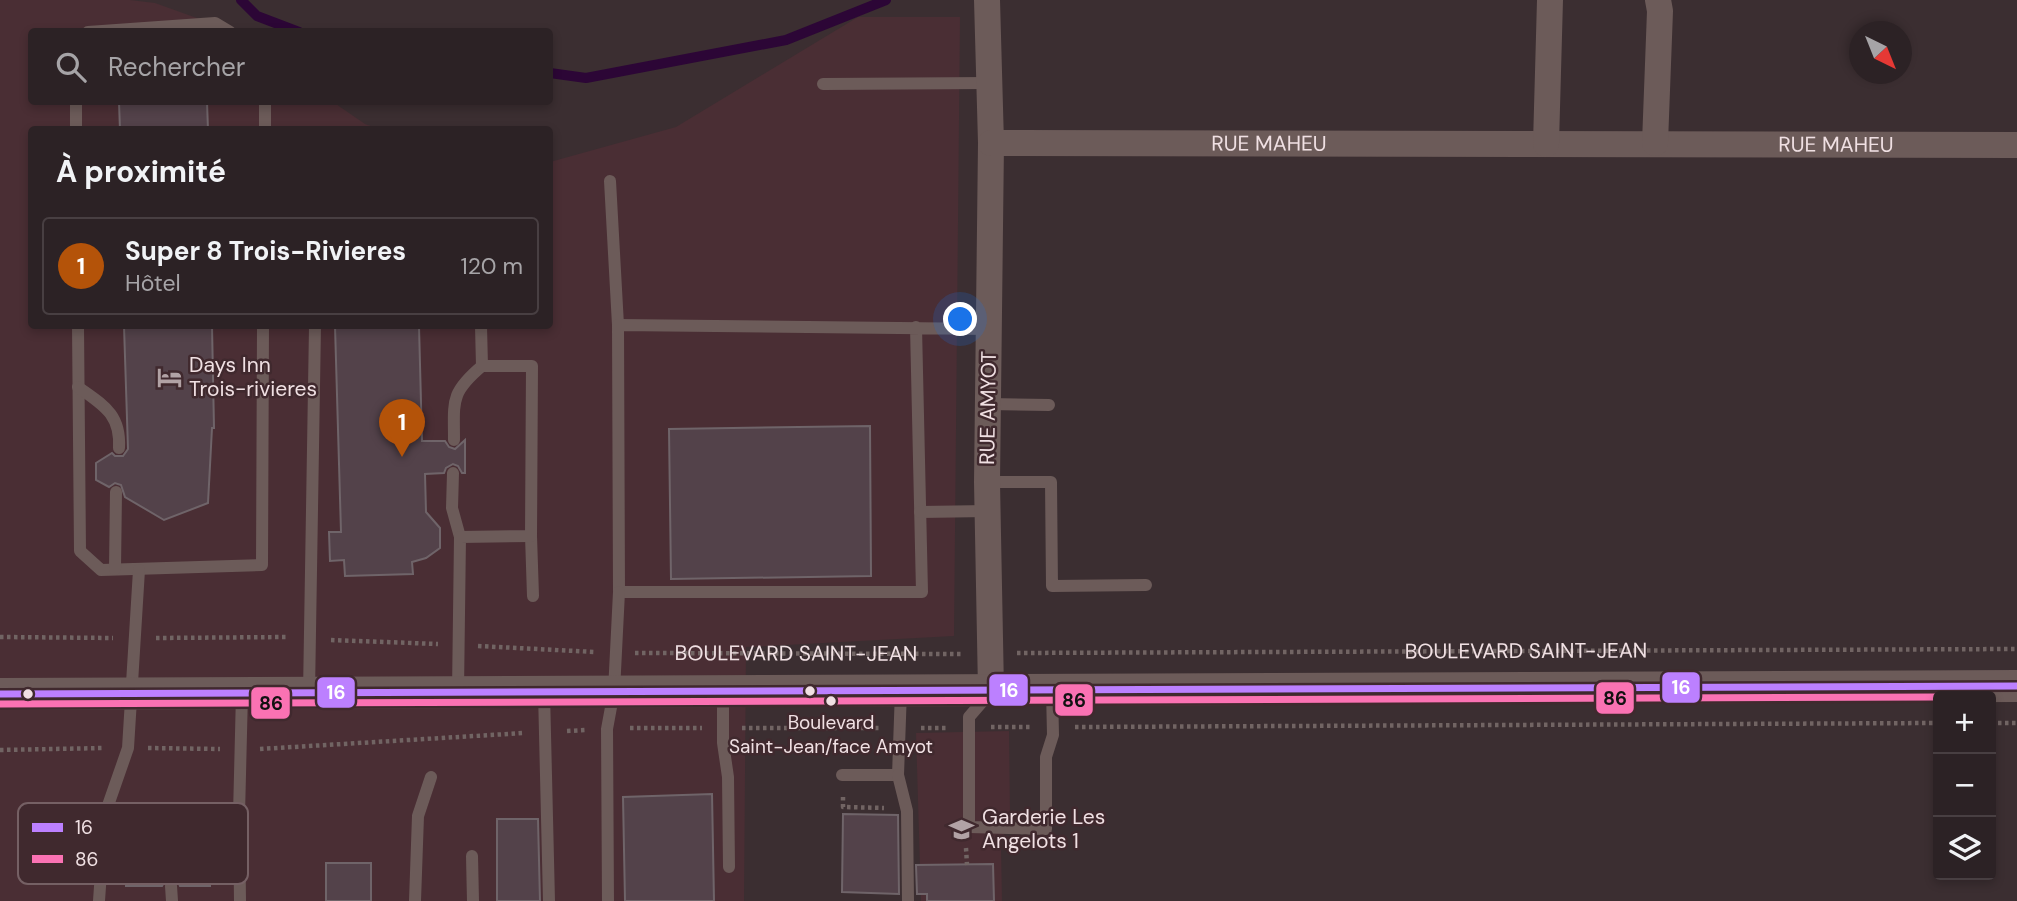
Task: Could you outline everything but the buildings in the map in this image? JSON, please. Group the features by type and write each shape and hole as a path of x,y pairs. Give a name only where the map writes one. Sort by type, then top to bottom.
{"street":[{"name":"RUE AMYOT","path":"987,0 991,144 987,481 991,690"},
{"path":"1546,144 1550,0"},
{"path":"1655,143 1660,11 1658,0"},
{"name":"RUE MAHEU","path":"991,144 2017,145"},
{"name":"BOULEVARD SAINT-JEAN","path":"0,694 2017,686"}],"lane":[{"path":"144,28 215,23 223,28"},
{"path":"823,84 990,83"},
{"path":"76,105 76,126"},
{"path":"265,105 265,126"},
{"path":"608,901 607,729 614,691 619,592 618,325 610,181"},
{"path":"618,325 990,329"},
{"path":"619,592 922,592 916,327"},
{"path":"78,329 80,551 102,569 139,570 262,565 264,329"},
{"path":"309,692 315,329"},
{"path":"481,329 482,366"},
{"path":"454,440 454,398 466,380 482,366 532,366 533,596"},
{"path":"78,387 112,413 120,434 119,448"},
{"path":"988,404 1049,405"},
{"path":"453,473 452,508 460,537 458,691"},
{"path":"987,481 1051,482 1052,586 1146,585"},
{"path":"115,569 116,492"},
{"path":"920,512 988,511"},
{"path":"460,537 531,536"},
{"path":"109,803 128,748 139,570"},
{"path":"991,690 969,717 969,827 1046,829 1046,757 1053,736 1052,689"},
{"path":"901,690 898,775 907,811 908,901"},
{"path":"723,691 723,743 729,777 729,867"},
{"path":"544,692 549,901"},
{"path":"239,803 242,693"},
{"path":"842,775 898,775"},
{"path":"415,901 418,816 431,777"},
{"path":"472,856 473,901"},
{"path":"172,886 172,901"}],"path":[{"path":"0,637 103,638"},
{"path":"166,638 298,637"},
{"path":"319,639 440,645"},
{"path":"477,646 586,652"},
{"name":"BOULEVARD SAINT-JEAN","path":"1035,653 2017,649"},
{"name":"BOULEVARD SAINT-JEAN","path":"647,653 946,654"},
{"path":"1065,727 1933,723"},
{"path":"1996,723 2017,723"},
{"path":"734,728 881,727"},
{"path":"985,727 1031,727"},
{"path":"625,728 713,728"},
{"path":"919,728 951,728"},
{"path":"561,731 588,730"},
{"path":"271,749 532,733"},
{"path":"0,751 85,749"},
{"path":"173,749 211,749"},
{"path":"843,807 888,808"},
{"path":"966,841 967,865"}],"shaded area":[{"path":"0,0 130,0 155,3 225,28 28,28 28,105 337,105 371,126 28,126 28,329 553,329 553,161 676,127 858,17 960,17 954,636 746,647 744,901 0,901"},
{"name":"Garderie Les Angelots 1","path":"1009,731 1010,812 1001,846 1002,901 921,901 916,733"}],"waterway":[{"path":"241,0 257,16 288,28"},
{"path":"553,73 586,78 786,40 886,0"}],"transit line":[{"name":"16","path":"0,694 2017,686"},
{"name":"86","path":"0,704 1933,697"}],"place":[{"name":"Days Inn Trois-rivieres","path":"169,377"},
{"name":"Super 8 Trois-Rivieres","path":"402,457"},
{"name":"Boulevard Saint-Jean/face Amyot","path":"831,701"},
{"name":"Garderie Les Angelots 1","path":"962,829"}]}
